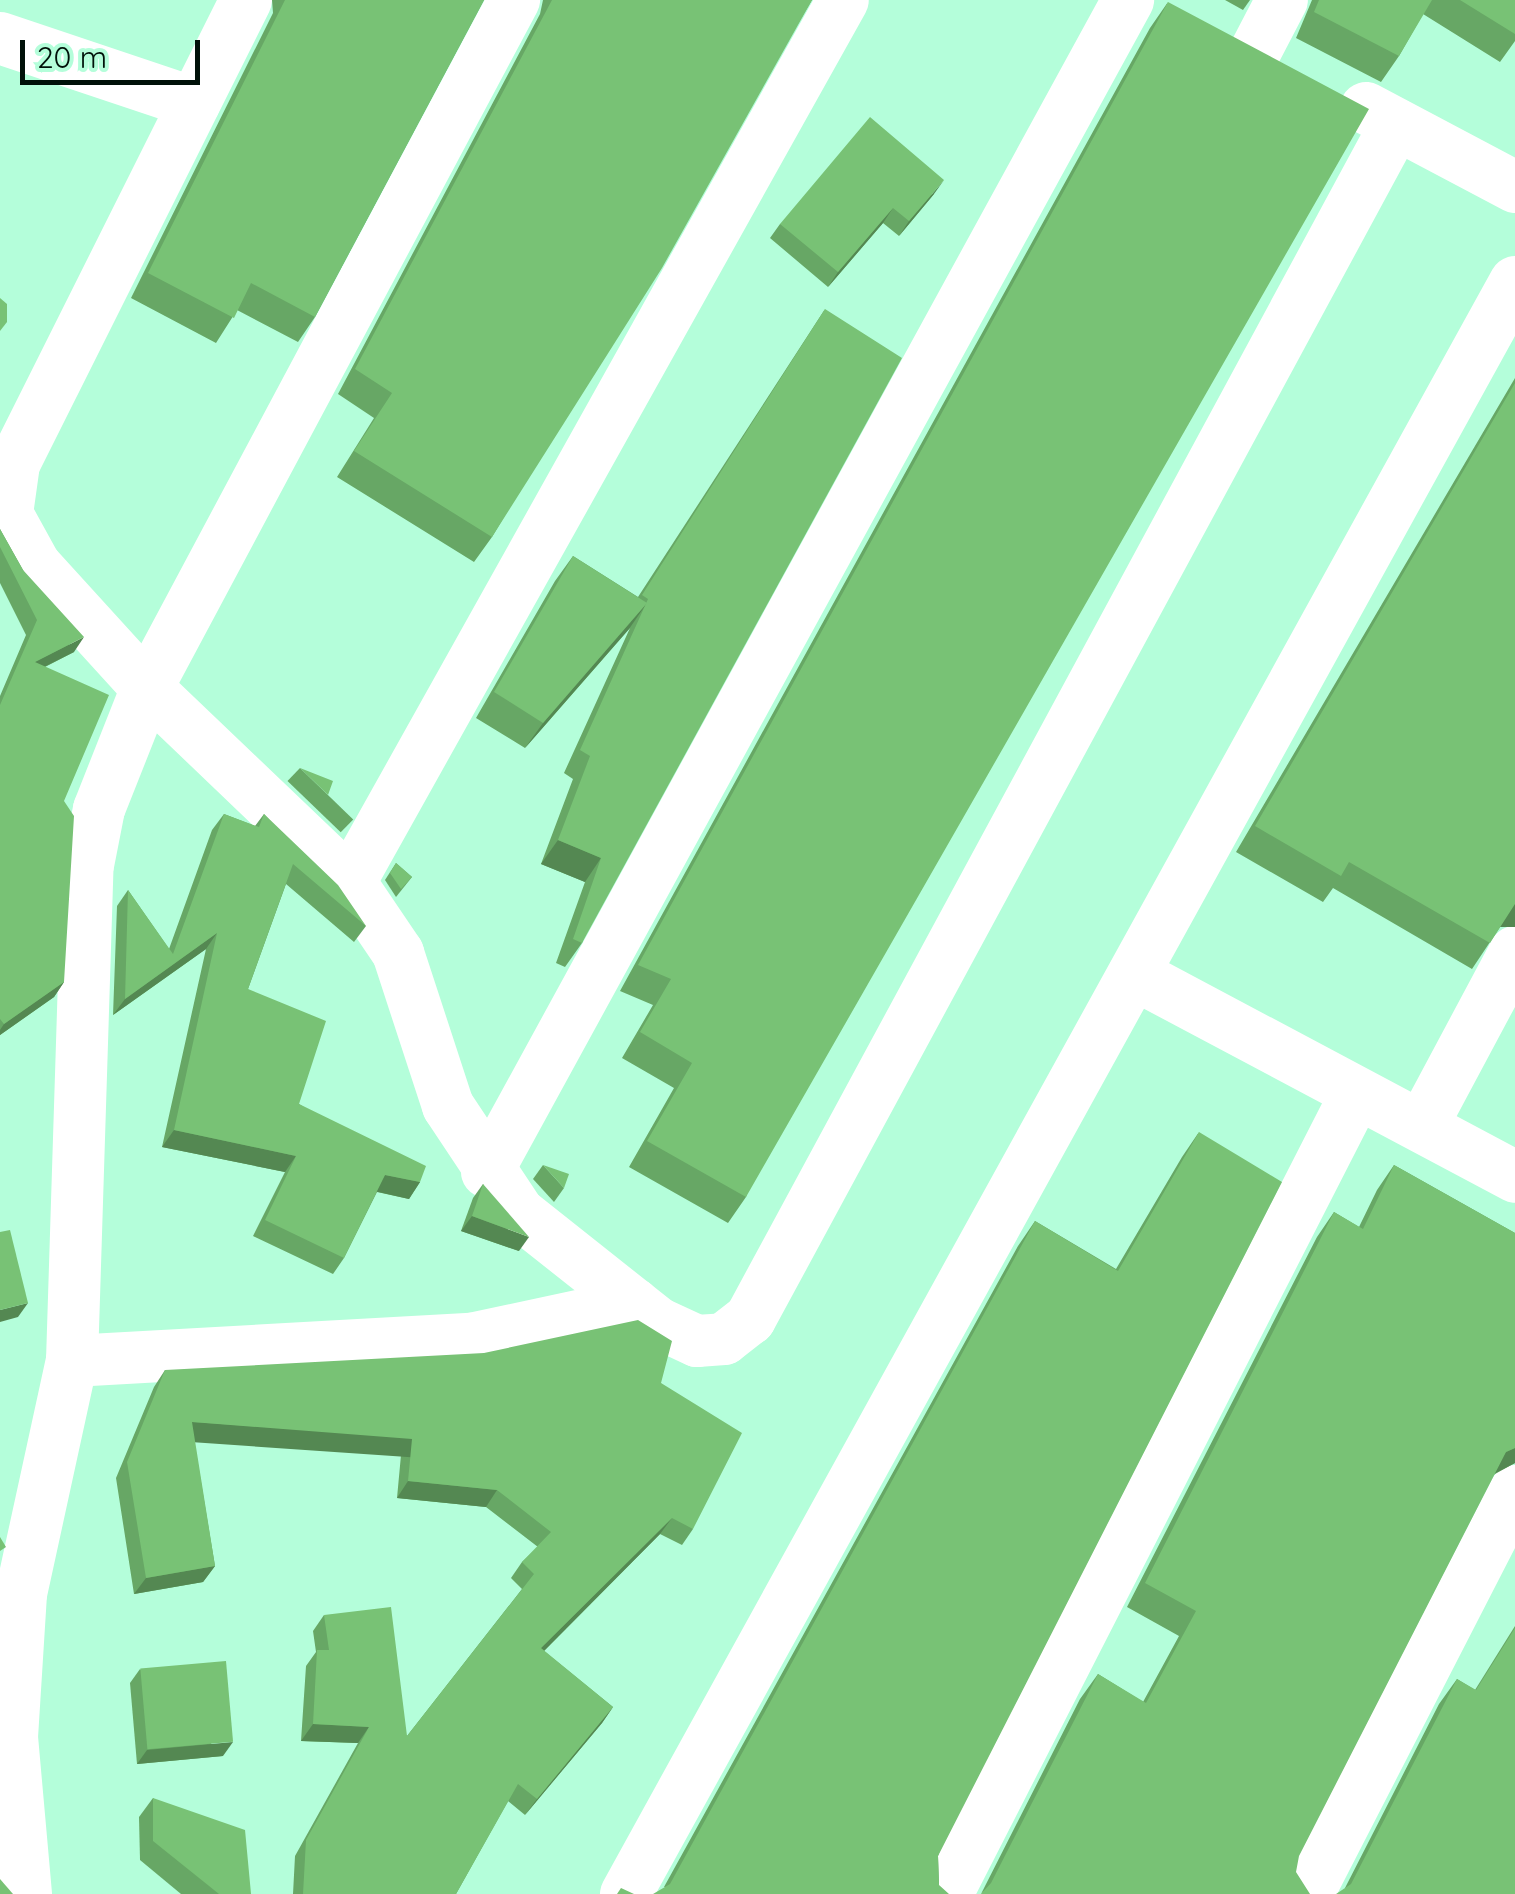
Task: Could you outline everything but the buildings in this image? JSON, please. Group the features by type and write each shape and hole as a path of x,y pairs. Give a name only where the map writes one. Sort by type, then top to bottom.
{"street":[{"path":"246,0 14,464 7,514 34,565 146,688 350,882 398,954 448,1106 487,1172 519,1213 634,1304 698,1341 724,1339 750,1319 1396,124"},
{"path":"26,1894 12,1737 21,1594 72,1361 88,865 146,688 514,0"},
{"path":"350,882 843,0"},
{"path":"1256,50 1282,0"},
{"path":"487,1172 1169,8 1515,188"},
{"path":"0,38 194,103"},
{"path":"626,1894 1515,282"},
{"path":"1422,1124 1515,952"},
{"path":"1134,974 1356,1094 1422,1124 1515,1177"},
{"path":"947,1894 1356,1094"},
{"path":"72,1361 452,1341 634,1304"},
{"path":"1308,1894 1515,1491"}]}
